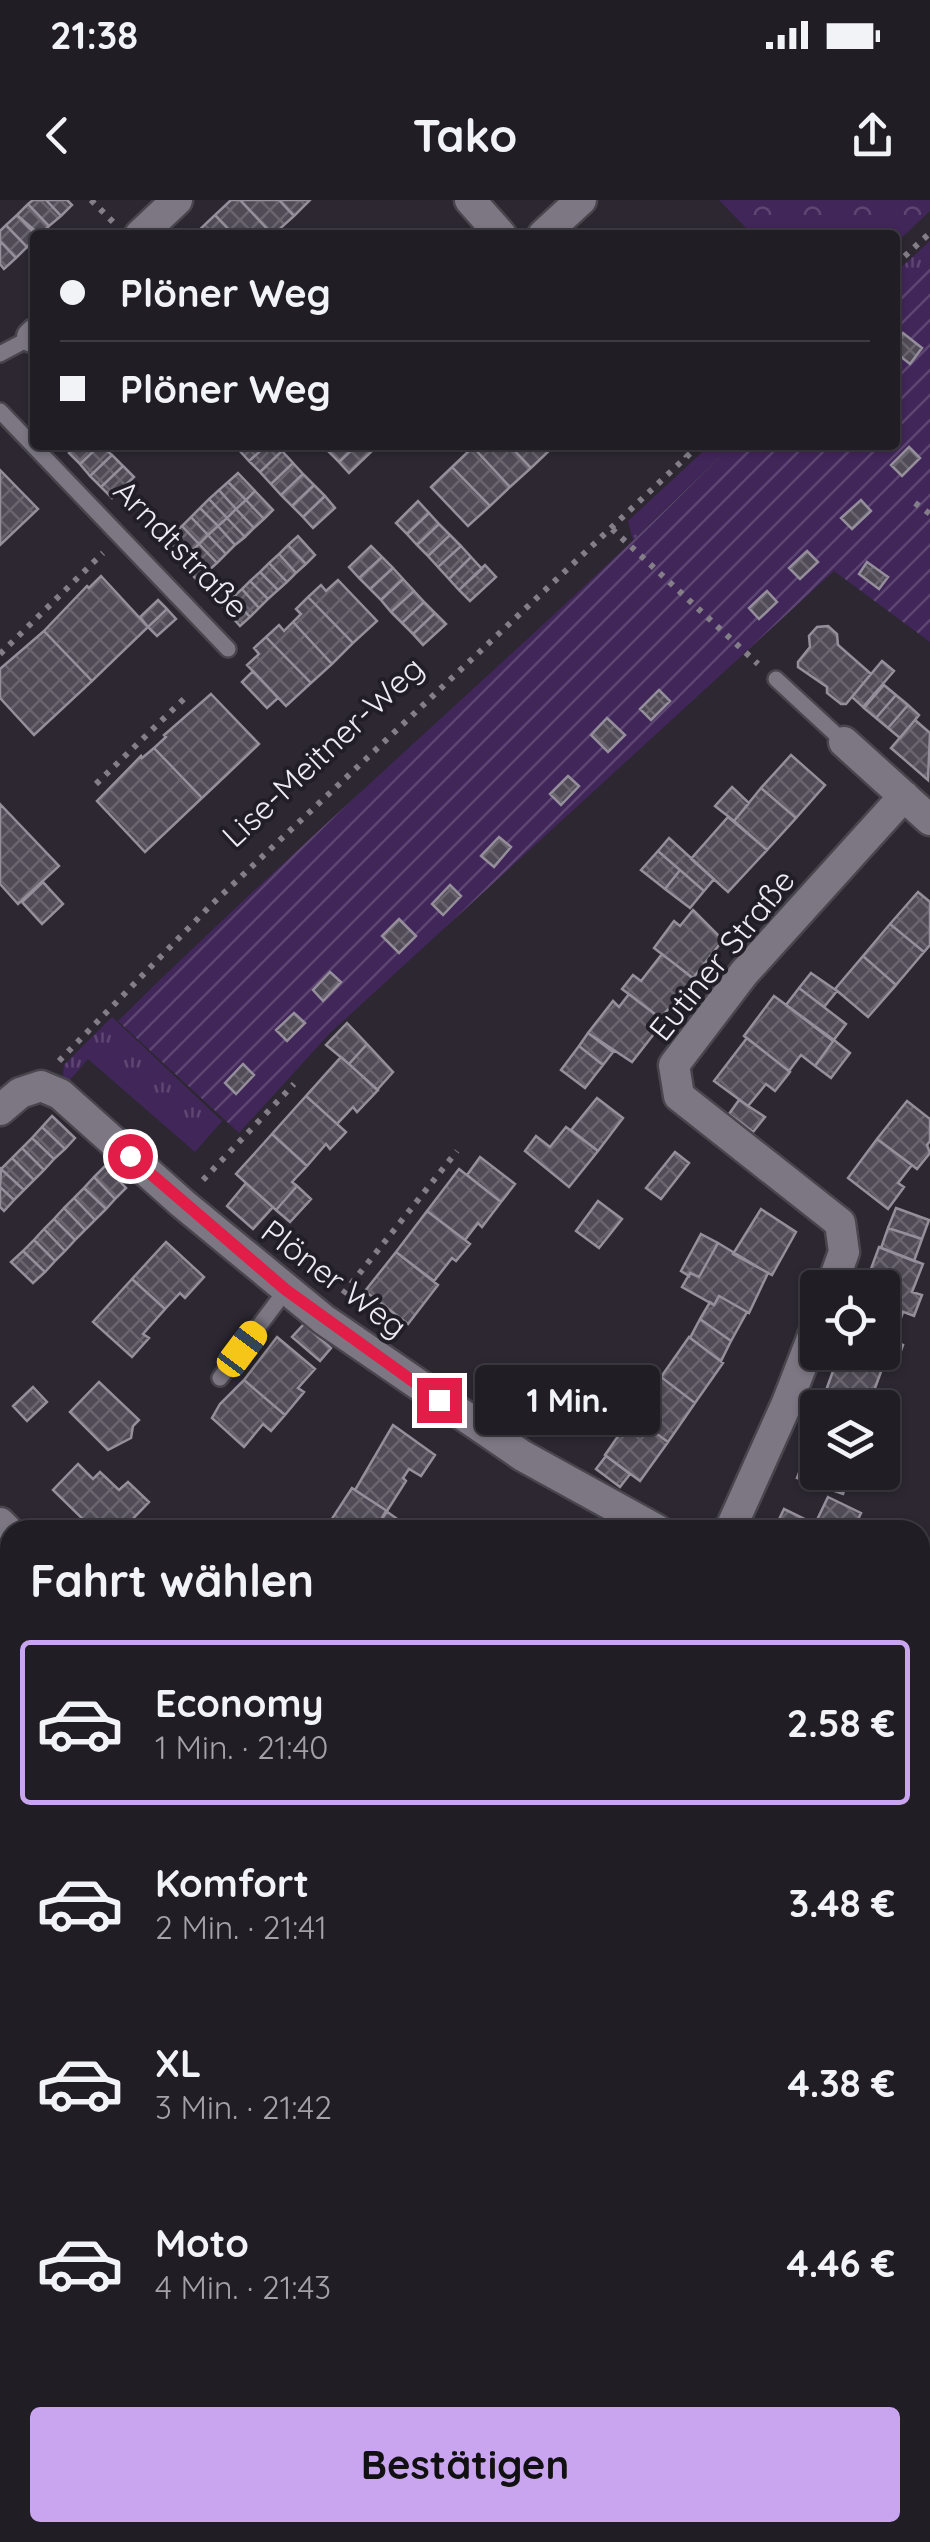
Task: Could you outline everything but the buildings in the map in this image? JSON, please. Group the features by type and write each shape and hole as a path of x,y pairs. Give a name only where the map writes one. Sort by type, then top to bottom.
{"street":[{"path":"145,230 177,200"},
{"path":"470,200 497,230"},
{"path":"548,230 581,200"},
{"path":"844,742 930,820"},
{"name":"Eutiner Straße","path":"838,1270 844,1252 840,1223 679,1096 674,1065 744,973 904,796"},
{"path":"0,1110 20,1093 42,1086"},
{"name":"Plöner Weg","path":"42,1086 60,1094 182,1203 323,1319 523,1456 639,1520"},
{"path":"735,1520 800,1370"}],"lane":[{"path":"0,354 30,339"},
{"name":"Arndtstraße","path":"0,412 30,443"},
{"name":"Arndtstraße","path":"37,450 228,649"},
{"path":"776,679 844,742"},
{"path":"220,1378 286,1290"}],"path":[{"path":"92,200 121,230"},
{"path":"900,260 930,233"},
{"path":"681,450 687,456"},
{"name":"Lise-Meitner-Weg","path":"42,1086 54,1066 211,905 694,450"},
{"path":"915,503 930,514"},
{"path":"612,529 776,679"},
{"path":"0,654 120,536"},
{"path":"96,784 190,694"},
{"path":"182,1203 294,1084"},
{"path":"323,1319 457,1150"}],"green space":[{"path":"719,200 930,200 930,211 900,239 900,230 748,230"},
{"path":"930,241 930,264 900,290 900,268"},
{"path":"930,264 930,642 834,571 330,1033 239,1133 118,1021 727,450 900,450 900,290"},
{"path":"705,450 727,450 633,540 628,521"},
{"path":"112,1017 222,1121 195,1152 88,1059 70,1080 63,1076 64,1065"}],"route":[{"path":"130,1156 286,1290 439,1400"}]}
